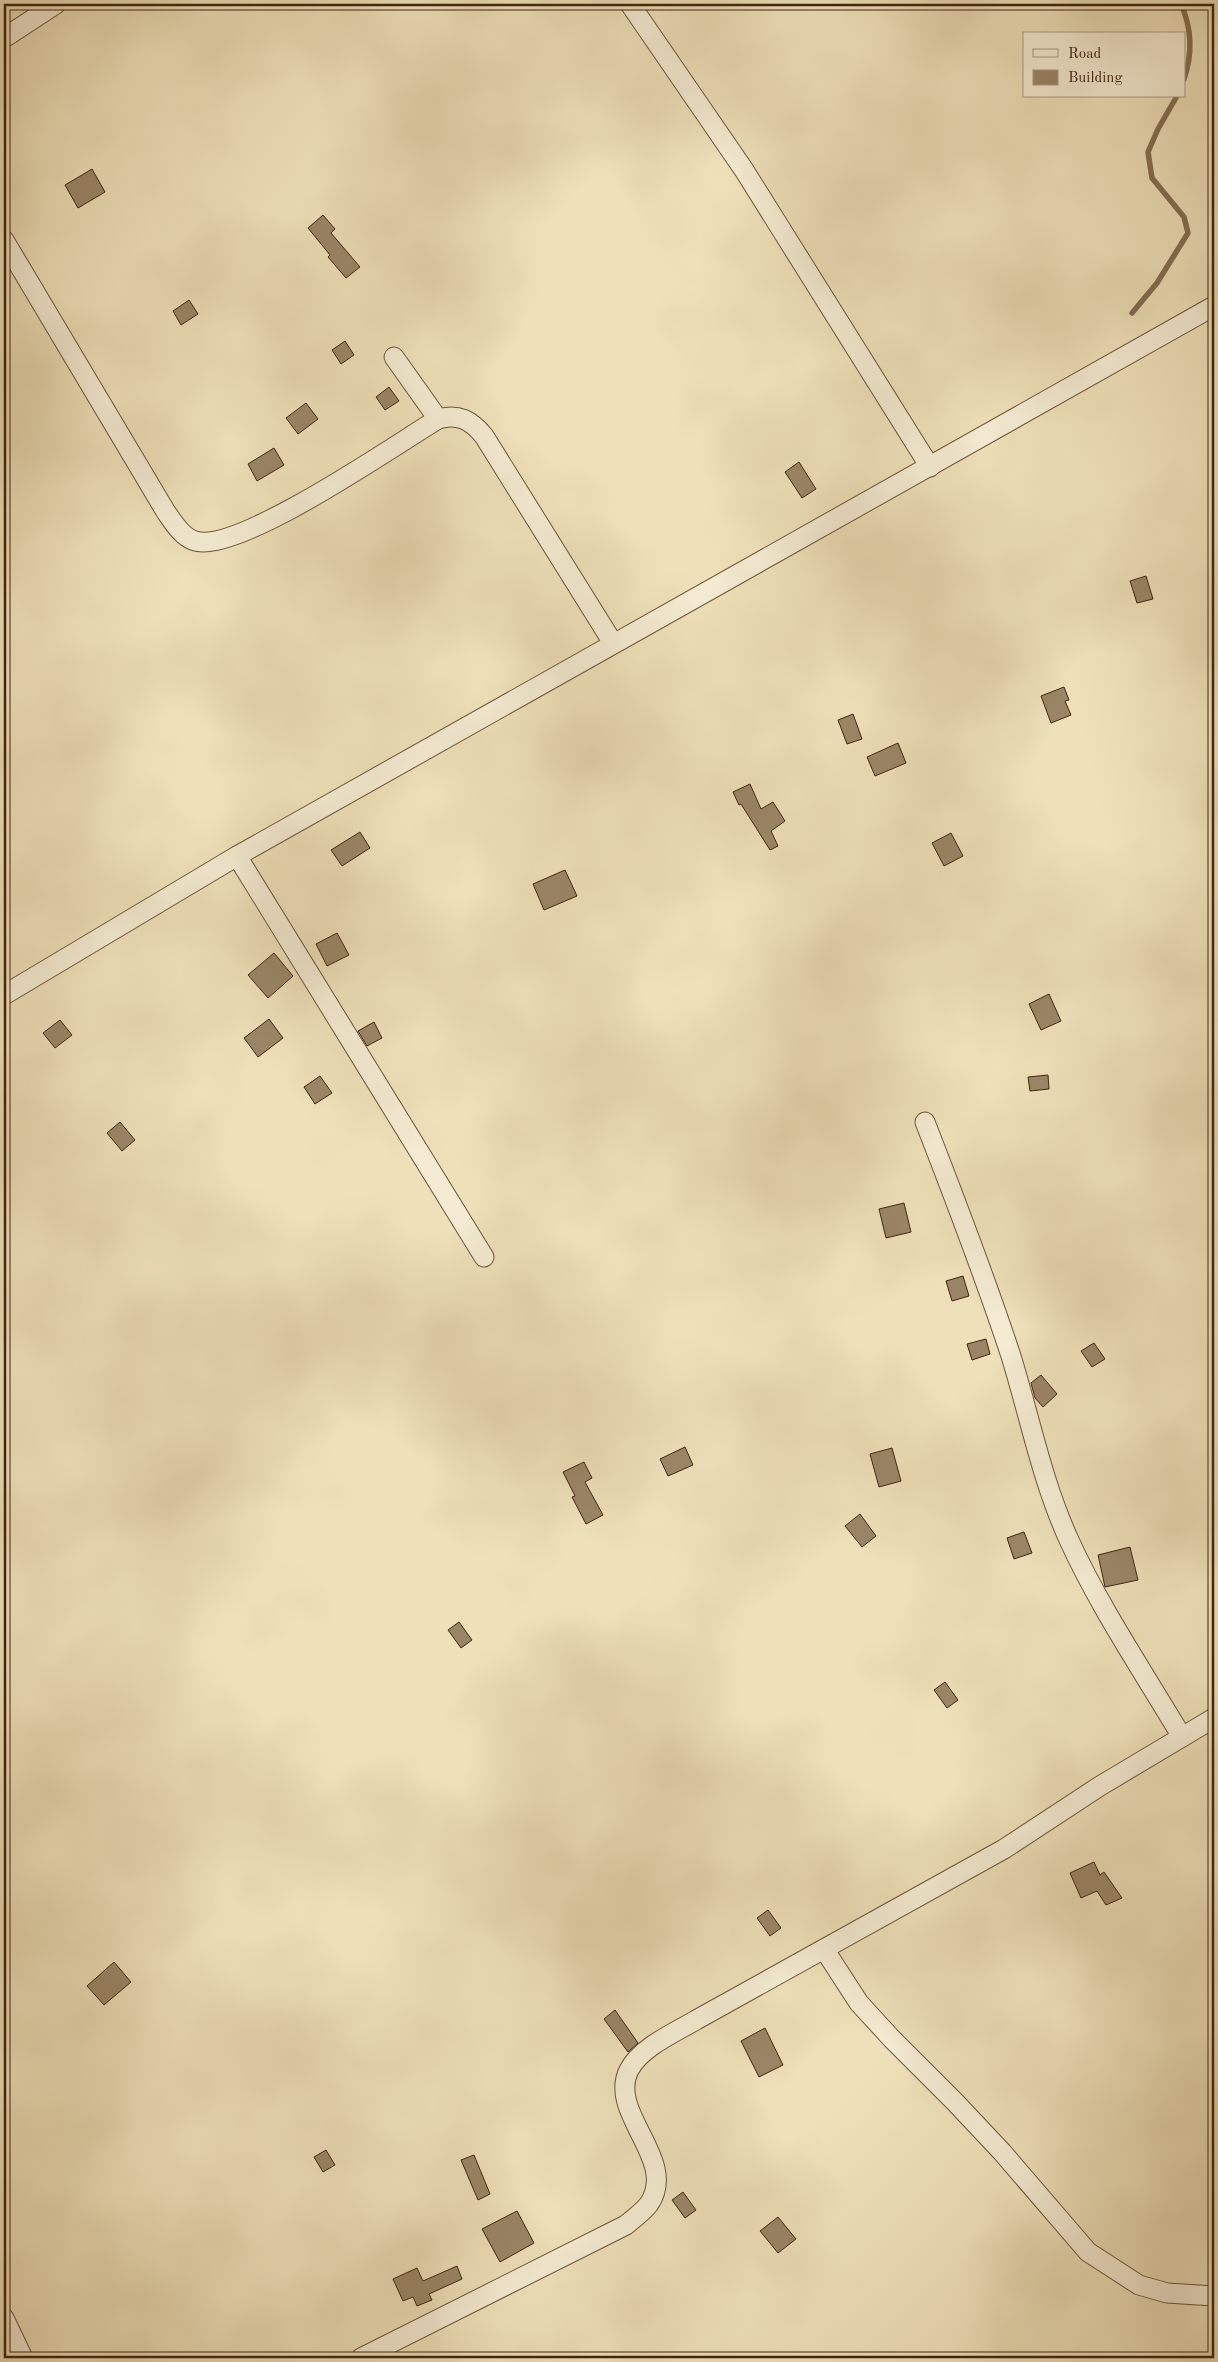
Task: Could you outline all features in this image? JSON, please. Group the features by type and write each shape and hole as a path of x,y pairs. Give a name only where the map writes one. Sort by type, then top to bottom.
{"street":[{"path":"4,38 56,4"},
{"path":"630,4 744,170 930,467"},
{"path":"4,240 166,512 180,531 194,541 211,542 230,538 292,509 438,420 449,416 459,417 468,421 484,436 613,643"},
{"path":"4,995 237,856 1214,306"},
{"path":"394,357 438,420"},
{"path":"237,856 484,1257"},
{"path":"925,1122 977,1258 1011,1358 1046,1482 1069,1541 1100,1598 1182,1737"},
{"path":"361,2358 626,2225 640,2214 649,2204 655,2191 656,2175 650,2154 625,2094 625,2081 629,2070 639,2057 654,2046 824,1949 1004,1849 1100,1786 1214,1718"},
{"path":"824,1949 859,2003 1002,2152 1088,2252 1139,2285 1167,2293 1214,2296"},
{"path":"4,2318 23,2358"}],"building":[{"path":"92,169 105,192 78,208 65,185"},
{"path":"323,215 335,229 331,233 360,267 346,278 328,257 330,255 308,228"},
{"path":"189,300 198,314 181,325 173,311"},
{"path":"345,341 354,355 341,364 332,350"},
{"path":"389,387 399,401 385,410 376,397"},
{"path":"306,403 318,419 298,434 286,418"},
{"path":"274,448 284,465 257,481 248,464"},
{"path":"799,462 816,489 802,498 785,472"},
{"path":"1146,576 1153,599 1137,603 1130,581"},
{"path":"1064,687 1069,700 1065,701 1071,715 1051,723 1041,696"},
{"path":"853,714 862,739 847,744 838,720"},
{"path":"898,743 906,763 875,776 867,757"},
{"path":"750,784 761,809 773,802 785,821 771,831 778,846 770,850 741,804 739,805 733,792"},
{"path":"360,832 370,848 342,866 331,850"},
{"path":"951,833 963,856 944,866 932,843"},
{"path":"565,870 577,896 544,910 533,884"},
{"path":"337,933 349,955 327,966 316,944"},
{"path":"274,953 293,976 268,998 248,975"},
{"path":"1049,994 1061,1021 1041,1030 1029,1004"},
{"path":"269,1019 283,1038 258,1057 244,1038"},
{"path":"60,1020 72,1035 55,1048 43,1033"},
{"path":"374,1022 382,1038 367,1046 358,1031"},
{"path":"1048,1075 1049,1089 1030,1091 1028,1077"},
{"path":"320,1076 332,1093 315,1104 304,1087"},
{"path":"120,1122 135,1140 122,1151 107,1133"},
{"path":"904,1203 911,1232 886,1238 879,1209"},
{"path":"963,1276 969,1296 952,1301 946,1281"},
{"path":"986,1339 990,1354 972,1360 967,1344"},
{"path":"1094,1343 1105,1359 1092,1367 1081,1351"},
{"path":"1041,1375 1057,1394 1043,1407 1035,1398 1031,1383"},
{"path":"685,1447 693,1465 668,1476 660,1459"},
{"path":"892,1448 901,1481 879,1487 870,1454"},
{"path":"584,1462 592,1478 585,1482 603,1515 586,1524 572,1497 575,1496 563,1472"},
{"path":"860,1514 876,1536 862,1547 845,1526"},
{"path":"1024,1532 1032,1553 1014,1559 1007,1538"},
{"path":"1130,1547 1138,1580 1105,1587 1098,1555"},
{"path":"459,1622 472,1640 461,1648 448,1630"},
{"path":"945,1682 958,1700 947,1708 934,1690"},
{"path":"1094,1862 1100,1875 1104,1872 1122,1898 1106,1905 1097,1891 1081,1898 1070,1873"},
{"path":"768,1910 781,1928 770,1936 757,1918"},
{"path":"114,1962 131,1982 104,2005 87,1986"},
{"path":"615,2010 638,2043 628,2052 604,2019"},
{"path":"765,2028 783,2065 759,2077 741,2041"},
{"path":"326,2150 335,2165 323,2172 314,2157"},
{"path":"474,2155 490,2194 478,2200 461,2160"},
{"path":"683,2192 696,2210 685,2218 672,2200"},
{"path":"517,2211 534,2243 500,2262 482,2229"},
{"path":"778,2217 796,2239 778,2253 760,2231"},
{"path":"457,2266 462,2279 429,2294 432,2300 417,2306 413,2297 403,2301 393,2279 417,2268 423,2281"}],"waterway":[{"path":"1181,4 1185,13 1190,41 1186,72"},
{"path":"1132,313 1157,283 1188,233 1184,217 1152,178 1148,152 1158,129 1176,98"}]}
